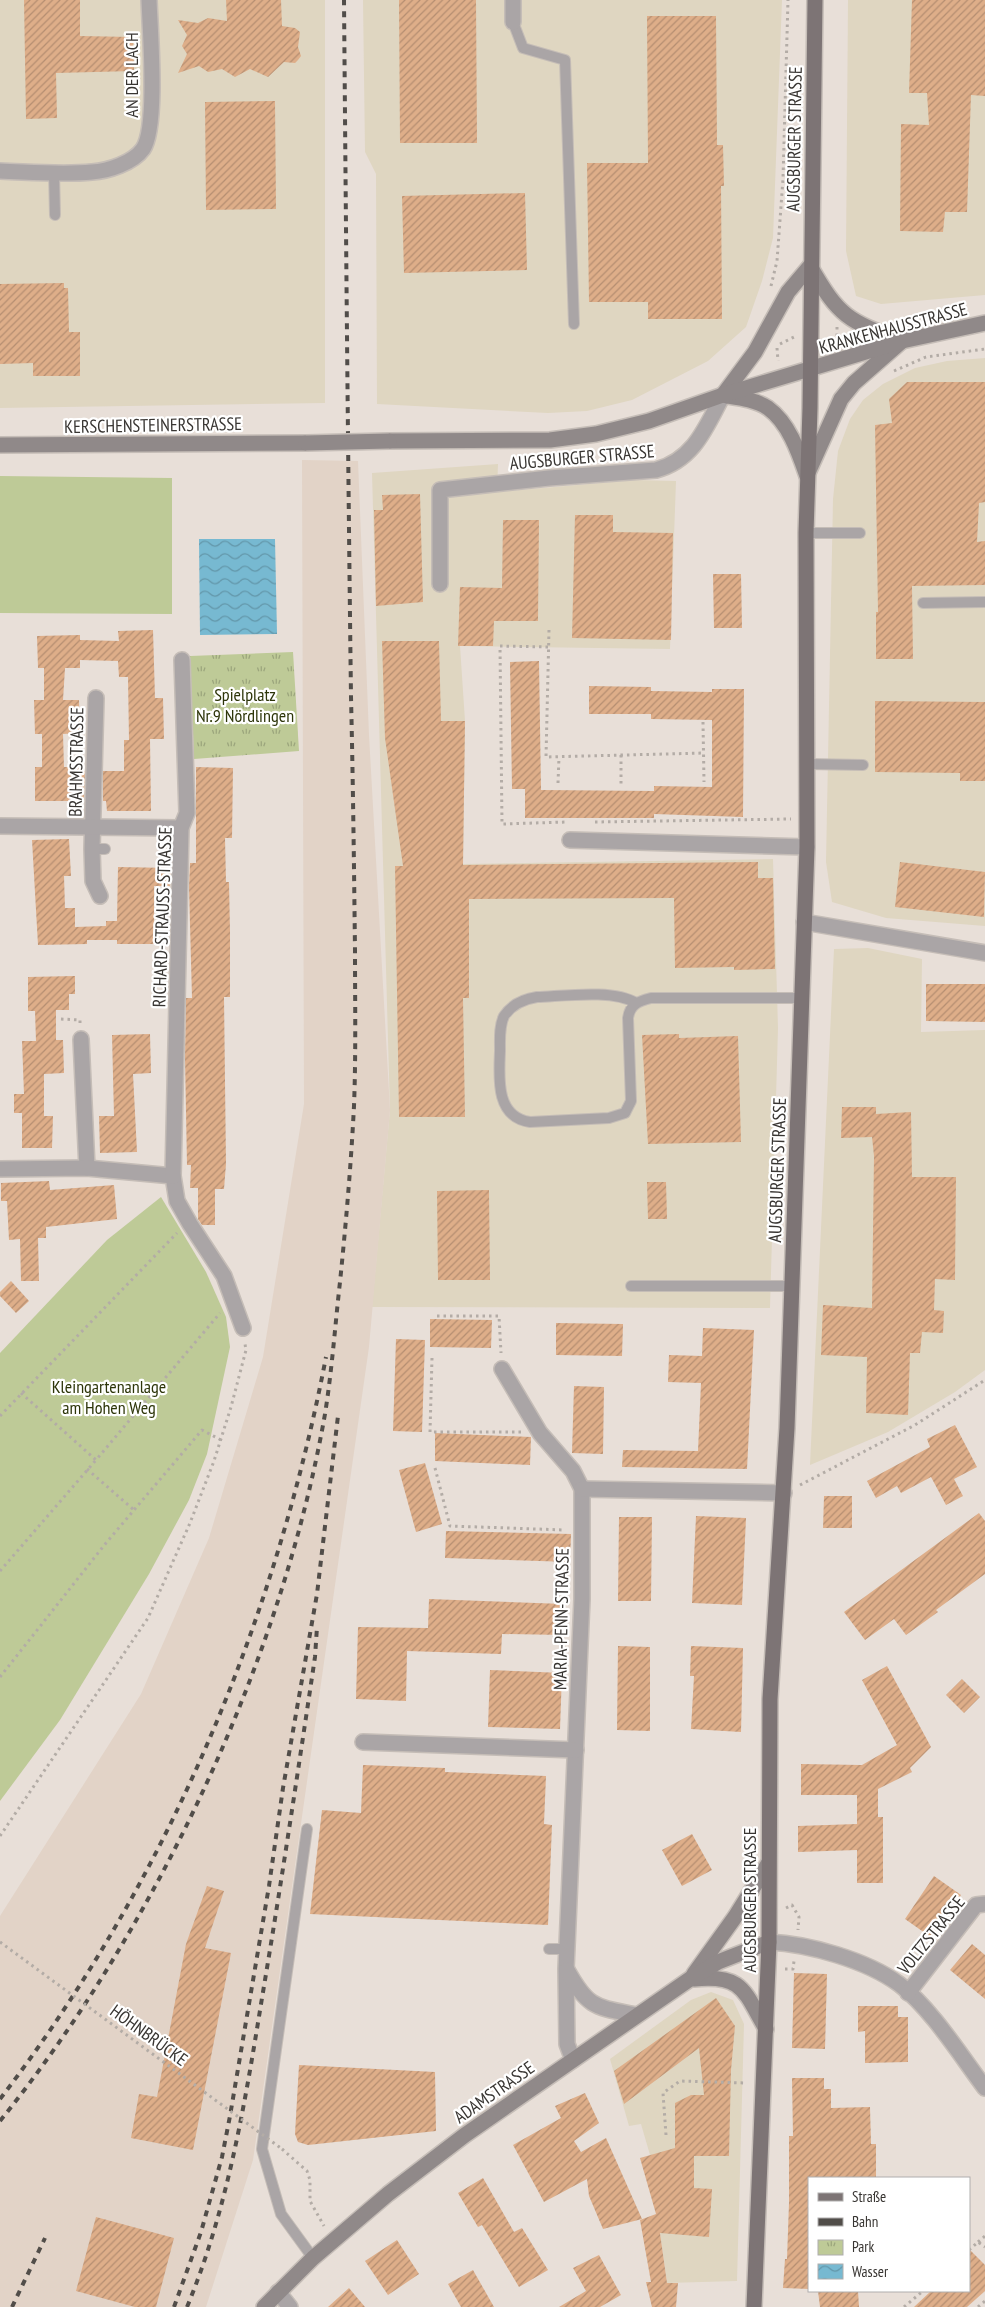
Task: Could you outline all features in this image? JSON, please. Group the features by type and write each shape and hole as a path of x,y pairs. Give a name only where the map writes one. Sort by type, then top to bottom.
{"main road":[{"name":"AUGSBURGER STRASSE","path":"754,2307 769,1942 770,1698 784,1494 800,998 807,847 806,533 815,0"}],"street":[{"name":"AN DER LACH","path":"0,171 93,172 124,164 143,149 149,132 152,91 149,0"},
{"path":"512,0 513,22"},
{"path":"723,395 755,352 788,292 810,266 824,291 845,315 864,326 902,341 854,383 841,399 807,476"},
{"name":"KRANKENHAUSSTRASSE","path":"810,369 902,341 985,323"},
{"path":"723,395 810,369"},
{"path":"723,395 758,403 773,413 793,442 807,476"},
{"name":"KERSCHENSTEINERSTRASSE","path":"0,445 550,440 571,438 649,421 723,395"},
{"name":"AUGSBURGER STRASSE","path":"440,584 440,490 549,478 656,470 666,467 678,461 696,444 723,395"},
{"name":"RICHARD-STRAUSS-STRASSE","path":"182,660 187,813 181,828 173,1176 178,1201 190,1224 224,1276 243,1328"},
{"name":"BRAHMSSTRASSE","path":"96,698 94,827 98,849 94,881 100,896"},
{"name":"BRAHMSSTRASSE","path":"0,826 181,828"},
{"path":"570,840 807,847"},
{"path":"804,922 985,952"},
{"path":"81,1039 87,1168"},
{"path":"0,1169 87,1168 173,1176"},
{"path":"502,1369 540,1432 573,1471 582,1489 784,1494"},
{"name":"MARIA-PENN-STRASSE","path":"573,2060 567,2044 566,1969 582,1599 582,1489"},
{"path":"363,1742 576,1750"},
{"path":"690,1979 735,1917 768,1864"},
{"name":"VOLTZSTRASSE","path":"908,1993 976,1905 985,1904"},
{"name":"ADAMSTRASSE","path":"264,2307 333,2239 465,2135 690,1979 718,1962 769,1942"},
{"name":"VOLTZSTRASSE","path":"769,1942 797,1944 833,1955 871,1969 899,1984 931,2016 985,2088"},
{"path":"566,1969 578,1990 593,2004 636,2015"},
{"path":"690,1979 714,1977 736,1983 748,1997 766,2030"},
{"path":"278,2292 290,2307"}],"lane":[{"path":"513,22 524,48 565,60 574,324"},
{"path":"54,172 55,215"},
{"path":"806,533 860,533"},
{"path":"923,603 985,602"},
{"path":"808,764 863,765"},
{"path":"636,1003 630,999 612,996 537,997 526,999 510,1009 501,1025 499,1071 502,1099 511,1113 522,1121 530,1122 609,1118 625,1113 631,1101 628,1018 632,1005 636,1003 651,998 800,998"},
{"path":"631,1286 792,1286"},
{"path":"307,1829 262,2149 281,2214 313,2258"},
{"path":"549,1949 567,1949"}],"path":[{"path":"770,289 777,262 783,179 788,0"},
{"path":"887,374 926,357 985,349"},
{"path":"549,630 546,757 704,753"},
{"path":"548,647 500,646 502,824 574,822"},
{"path":"703,722 704,782"},
{"path":"621,755 621,784"},
{"path":"558,757 558,783"},
{"path":"594,822 807,818"},
{"path":"0,1416 137,1272 178,1232 190,1224"},
{"path":"0,1570 220,1313 234,1304"},
{"path":"437,1316 499,1316 502,1369"},
{"path":"0,1836 148,1618 190,1523 221,1440 246,1350 243,1328"},
{"path":"432,1358 430,1432 540,1432"},
{"path":"784,1494 915,1425 985,1380"},
{"path":"21,1394 96,1460"},
{"path":"0,1677 134,1510 202,1430 221,1440"},
{"path":"435,1468 450,1526 581,1530"},
{"path":"87,1469 134,1510"},
{"name":"HÖHNBRÜCKE","path":"0,1942 282,2149 307,2171 310,2180 310,2201 333,2239"},
{"path":"666,2135 662,2093 680,2081 764,2084"},
{"path":"970,2249 985,2236"},
{"path":"978,2242 985,2247"},
{"path":"904,2307 922,2292"},
{"path":"978,2307 985,2301"}],"shaded area":[{"path":"0,0 325,0 325,403 0,408"},
{"path":"363,0 782,0 773,238 762,281 746,327 708,361 632,400 587,411 548,413 377,404 376,174 365,152"},
{"path":"848,0 985,0 985,295 881,304 856,296 846,251"},
{"path":"985,358 985,926 886,918 832,902 826,862 833,499 838,451 850,419 863,400 883,384 915,368 947,361"},
{"path":"302,460 358,461 369,735 390,1110 369,1347 253,2160 206,2307 0,2307 0,1916 141,1694 209,1538 263,1357 304,1104"},
{"path":"498,464 497,492 635,480 676,481 670,649 460,646 465,721 463,864 773,859 778,1028 770,1308 372,1307 390,1110 372,473"},
{"path":"868,948 922,959 921,1032 985,1030 985,1370 955,1392 888,1432 810,1465 834,949"},
{"path":"711,1992 733,2000 744,2024 737,2281 667,2283 656,2204 656,2179 650,2155 641,2124 629,2126 610,2059 691,2000"}],"green space":[{"path":"0,476 172,478 172,614 0,613"},
{"name":"Spielplatz Nr.9 Nördlingen","path":"293,652 299,751 194,759 190,656"},
{"name":"Kleingartenanlage am Hohen Weg","path":"161,1197 206,1272 226,1317 230,1347 207,1454 189,1500 149,1574 60,1720 0,1801 0,1353 107,1240"}],"water":[{"path":"199,539 275,539 277,634 200,635"}],"building":[{"path":"24,0 80,0 80,36 133,37 134,71 56,73 57,118 26,119"},
{"path":"226,0 281,0 282,26 295,28 300,32 298,47 301,56 298,60 295,63 284,62 268,77 250,69 235,77 222,69 208,72 199,66 178,73 187,54 182,46 187,35 178,20 198,23 208,18 227,21"},
{"path":"399,0 476,0 477,143 400,143"},
{"path":"912,0 985,0 985,96 971,95 967,212 945,212 943,232 900,231 901,124 929,125 927,93 909,93"},
{"path":"647,16 716,16 717,145 723,145 724,186 721,186 722,319 648,319 648,302 589,302 587,163 648,163"},
{"path":"275,101 276,209 206,210 205,102"},
{"path":"525,193 527,270 404,273 402,196"},
{"path":"64,283 64,288 68,288 69,332 80,332 80,376 33,376 33,363 0,364 0,284"},
{"path":"907,382 985,382 985,502 979,503 977,542 985,541 985,585 912,586 913,659 876,659 876,612 878,612 875,425 892,423 889,399"},
{"path":"420,494 423,602 376,606 374,510 383,510 382,495"},
{"path":"575,515 613,515 613,532 673,533 671,640 572,638"},
{"path":"503,520 539,520 538,621 494,621 493,646 458,646 460,587 502,588"},
{"path":"713,574 741,574 742,628 714,628"},
{"path":"153,630 155,698 163,698 164,739 150,739 151,811 107,811 106,801 103,801 103,771 124,771 124,740 129,740 128,677 119,677 118,661 80,660 80,668 65,668 63,700 79,700 80,733 63,734 64,767 81,767 81,771 85,771 84,801 35,801 35,767 42,767 42,734 35,734 34,700 44,700 44,668 38,668 37,636 80,635 80,640 119,641 118,631"},
{"path":"382,641 439,641 441,721 465,721 463,865 758,862 758,878 773,878 775,969 734,970 734,967 675,968 674,898 469,899 469,998 463,998 465,1117 399,1117 395,866 403,866 385,738"},
{"path":"539,661 541,790 654,791 654,786 712,787 712,720 651,719 651,714 589,714 589,686 651,687 651,691 712,692 712,689 744,689 743,817 654,814 654,818 525,818 525,789 512,789 510,662"},
{"path":"875,701 985,702 985,781 960,781 960,773 875,772"},
{"path":"196,767 233,768 232,838 225,838 226,882 229,882 230,931 230,997 224,997 226,1164 224,1189 215,1189 215,1225 202,1225 198,1219 198,1188 190,1188 191,1165 187,1165 186,998 192,998 189,887 190,863 196,863"},
{"path":"69,839 71,876 64,876 65,908 75,908 75,927 106,926 106,921 117,921 118,867 171,868 170,886 154,886 154,944 117,944 117,940 87,940 87,944 38,945 32,840"},
{"path":"900,862 985,872 984,917 895,907"},
{"path":"75,976 75,994 69,994 69,1010 56,1010 56,1040 63,1040 64,1073 44,1074 44,1116 53,1116 52,1148 22,1148 22,1113 14,1113 14,1094 24,1094 22,1041 36,1041 35,1011 28,1011 28,977"},
{"path":"926,984 985,984 985,1022 926,1021"},
{"path":"150,1034 151,1073 133,1074 137,1152 100,1153 99,1116 114,1116 112,1035"},
{"path":"679,1034 679,1038 738,1036 741,1142 648,1144 642,1035"},
{"path":"842,1107 876,1107 876,1114 911,1112 912,1177 956,1177 955,1280 935,1279 934,1310 944,1311 943,1333 922,1332 920,1353 910,1353 908,1415 866,1413 867,1357 821,1355 823,1305 872,1308 874,1156 872,1137 841,1138"},
{"path":"49,1181 50,1190 114,1185 117,1219 46,1227 46,1238 38,1238 39,1281 21,1281 20,1239 9,1240 7,1201 1,1201 1,1183"},
{"path":"647,1182 666,1182 667,1219 648,1219"},
{"path":"489,1190 490,1280 438,1280 437,1191"},
{"path":"11,1281 29,1301 16,1313 0,1296 0,1292"},
{"path":"430,1319 492,1320 491,1348 430,1347"},
{"path":"556,1323 623,1324 622,1356 556,1355"},
{"path":"703,1328 754,1330 747,1469 622,1467 623,1450 698,1451 701,1383 668,1382 669,1355 702,1356"},
{"path":"396,1339 425,1340 422,1432 393,1431"},
{"path":"574,1386 604,1387 603,1454 572,1453"},
{"path":"955,1425 977,1467 954,1479 963,1496 946,1505 931,1477 901,1493 897,1486 876,1498 867,1481 930,1447 927,1439"},
{"path":"435,1433 531,1437 530,1465 435,1461"},
{"path":"425,1463 442,1524 416,1532 399,1470"},
{"path":"824,1496 852,1496 852,1528 823,1528"},
{"path":"979,1513 985,1521 985,1574 906,1635 894,1619 865,1640 844,1612"},
{"path":"696,1516 746,1518 742,1605 692,1603"},
{"path":"619,1517 652,1517 651,1601 618,1601"},
{"path":"446,1531 571,1534 570,1562 445,1558"},
{"path":"429,1599 564,1604 563,1635 502,1634 501,1654 407,1651 406,1701 356,1699 358,1627 428,1628"},
{"path":"618,1646 650,1647 650,1731 617,1730"},
{"path":"691,1646 743,1648 741,1732 691,1729 694,1676 690,1676"},
{"path":"887,1666 931,1747 910,1768 912,1772 878,1789 878,1817 883,1817 883,1883 857,1883 857,1850 798,1852 798,1826 857,1824 857,1795 801,1795 801,1764 862,1765 897,1745 862,1680"},
{"path":"490,1670 562,1673 560,1729 488,1727"},
{"path":"962,1679 980,1697 964,1713 946,1695"},
{"path":"363,1765 445,1768 445,1772 546,1776 544,1824 552,1825 548,1925 310,1914 322,1810 361,1813"},
{"path":"692,1834 712,1870 682,1886 662,1850"},
{"path":"934,1876 961,1895 932,1938 905,1919"},
{"path":"207,1886 224,1891 205,1948 231,1953 193,2150 131,2138 139,2094 157,2097 186,1944"},
{"path":"972,1944 985,1955 985,1999 950,1970"},
{"path":"794,1973 827,1974 825,2049 792,2048"},
{"path":"716,1998 735,2026 731,2070 729,2156 694,2156 694,2188 712,2189 709,2237 660,2233 667,2283 678,2283 676,2307 652,2307 646,2282 651,2282 640,2220 656,2214 640,2158 675,2148 675,2103 691,2095 704,2095 699,2048 624,2104 614,2071"},
{"path":"858,2006 898,2006 898,2017 908,2017 908,2062 865,2063 865,2031 858,2032"},
{"path":"299,2065 435,2072 436,2131 308,2145 298,2142 295,2134"},
{"path":"792,2078 824,2078 824,2089 831,2089 831,2108 870,2107 871,2144 876,2144 876,2177 808,2177 808,2289 783,2288 785,2259 787,2259 789,2136 793,2136"},
{"path":"585,2093 599,2123 574,2141 581,2152 606,2138 642,2219 603,2229 589,2196 587,2179 544,2202 513,2145 561,2118 555,2106"},
{"path":"483,2178 514,2232 522,2228 548,2270 519,2287 482,2225 478,2227 458,2193"},
{"path":"96,2217 174,2238 156,2307 135,2307 76,2291"},
{"path":"397,2240 419,2274 388,2295 365,2261"},
{"path":"970,2250 985,2265 985,2291 967,2307 914,2307 930,2292 970,2292"},
{"path":"599,2255 621,2295 600,2307 559,2307 586,2291 573,2268"},
{"path":"473,2270 494,2307 461,2307 448,2284"},
{"path":"349,2288 365,2307 328,2307"},
{"path":"818,2292 858,2292 859,2307 820,2307"}],"railway":[{"path":"0,2121 57,2045 111,1964 160,1877 205,1787 244,1694 278,1601 305,1507 325,1414 332,1364 346,1216 353,1128 355,1067 344,0"},
{"path":"0,2099 59,2017 113,1930 162,1840 206,1748 244,1652 277,1555 304,1456 326,1357"},
{"path":"174,2307 201,2232 222,2157 230,2116 269,1886 283,1788 317,1594 338,1416"},
{"path":"187,2307 214,2232 242,2116 289,1828 315,1657 317,1627"},
{"path":"12,2307 45,2238"}]}
